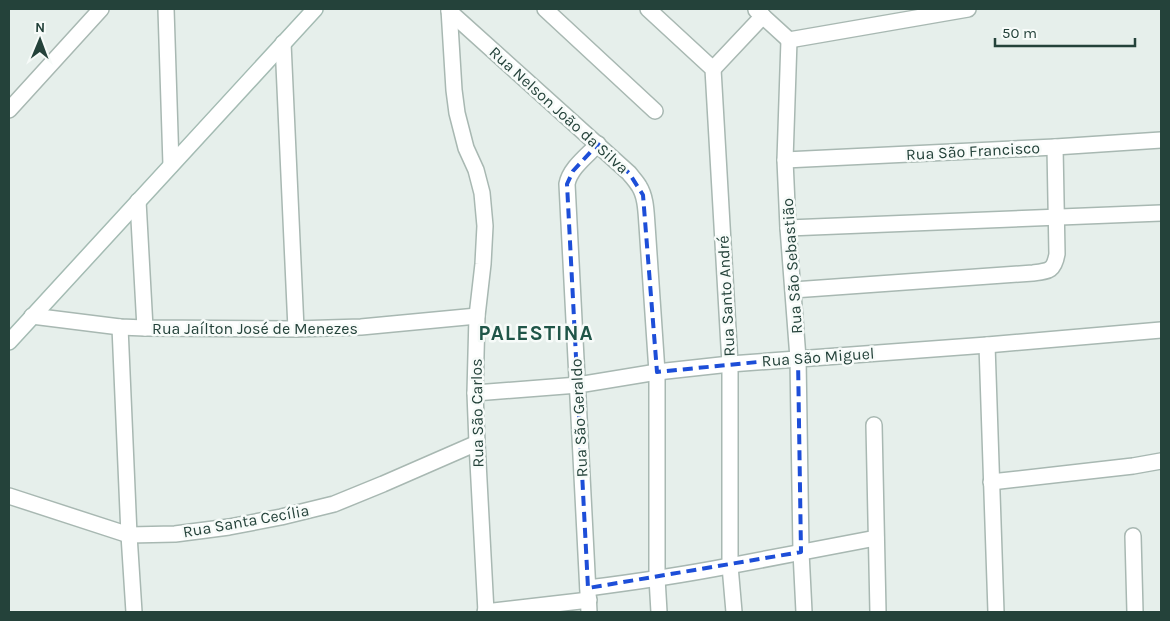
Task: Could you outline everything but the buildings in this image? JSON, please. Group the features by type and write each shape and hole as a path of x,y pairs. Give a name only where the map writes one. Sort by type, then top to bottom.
{"street":[{"path":"9,110 101,9"},
{"path":"166,9 171,165"},
{"path":"9,342 315,9"},
{"path":"544,9 655,111"},
{"path":"648,9 713,69 759,12 789,40 968,9"},
{"name":"Rua Nelson João da Silva","path":"449,10 629,173 639,185 643,195 647,225 657,372 658,612"},
{"name":"Rua São Carlos","path":"449,10 457,113 466,148 476,170 482,193 485,226 477,316 475,393 485,612"},
{"name":"Rua São Sebastião","path":"789,40 785,160 798,358 801,552 804,612"},
{"path":"283,43 296,329"},
{"name":"Rua Santo André","path":"713,69 730,364 730,566 734,612"},
{"name":"Rua São Francisco","path":"785,160 1161,140"},
{"name":"Rua São Geraldo","path":"589,600 567,184 573,171 598,144"},
{"path":"793,290 1033,273 1050,270 1054,266 1057,254 1055,147"},
{"path":"138,201 145,328"},
{"path":"788,228 1161,214"},
{"name":"Rua Jaílton José de Menezes","path":"32,316 120,327 296,329 361,327 477,316"},
{"path":"120,327 134,612"},
{"name":"Rua São Miguel","path":"475,393 578,385 657,372 730,364 1161,330"},
{"path":"987,345 996,612"},
{"path":"874,425 878,612"},
{"name":"Rua Santa Cecília","path":"9,496 129,535 175,534 229,527 334,504 477,442"},
{"path":"991,482 1133,466 1161,461"},
{"path":"1133,536 1135,612"},
{"path":"485,612 589,600 657,578 876,538"}],"highlighted area":[{"path":"598,144 629,173 643,195 657,372 798,358 801,552 588,588 567,184 573,171"}],"district":[{"name":"PALESTINA","path":"536,333"}]}
